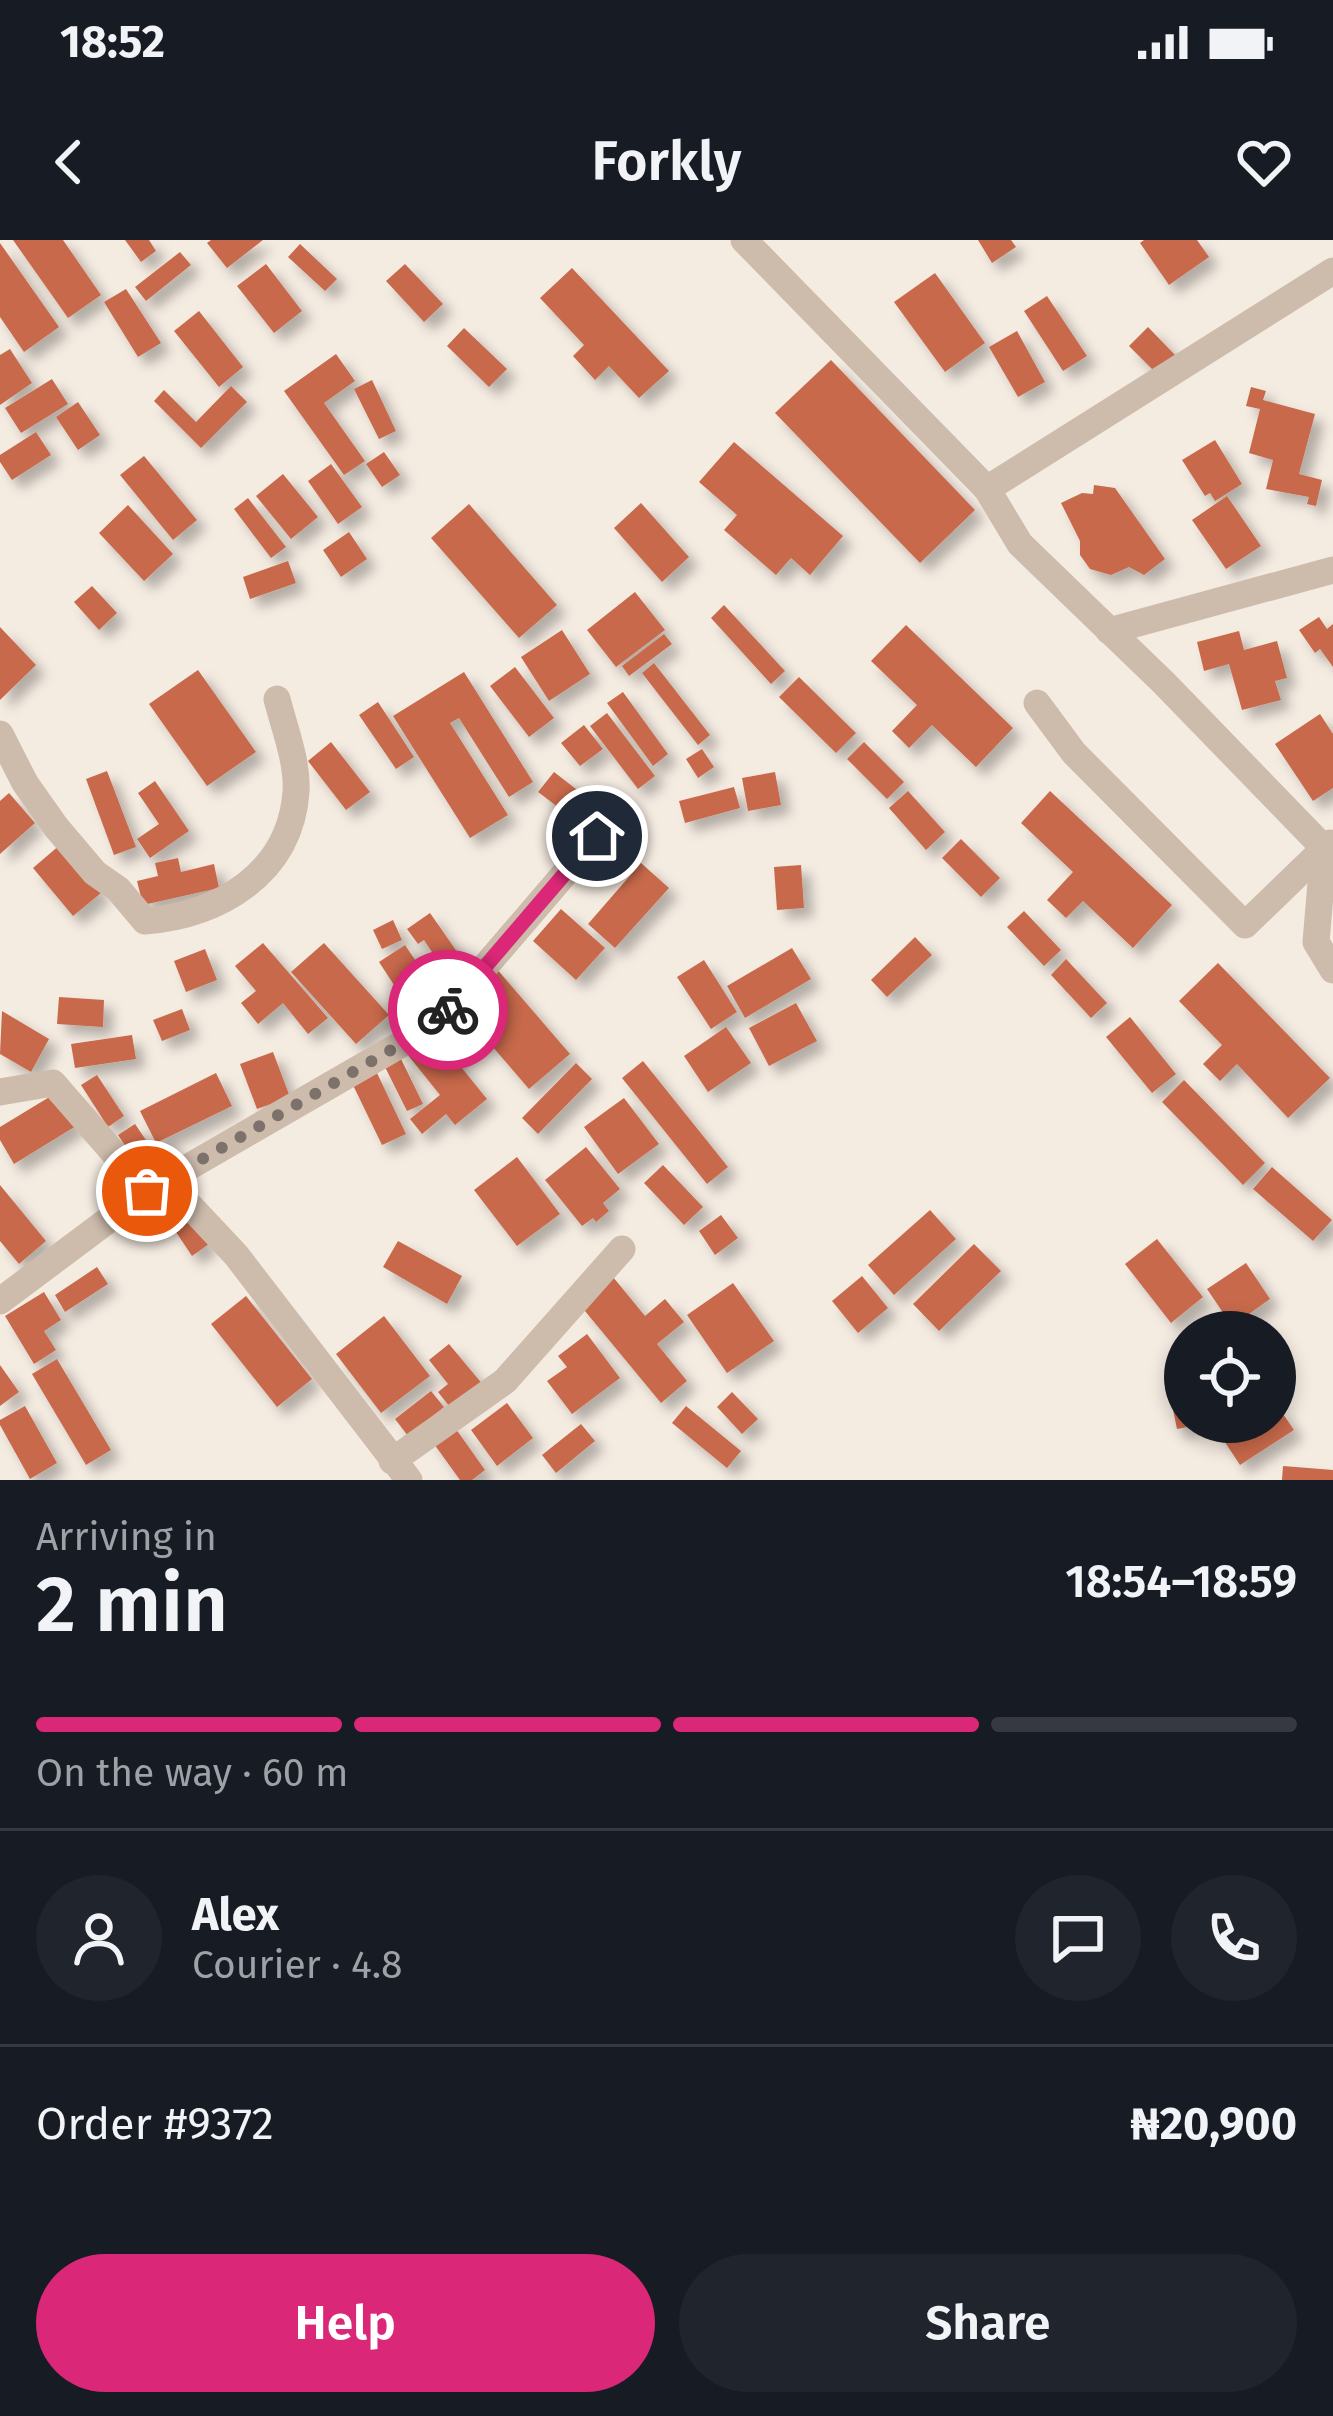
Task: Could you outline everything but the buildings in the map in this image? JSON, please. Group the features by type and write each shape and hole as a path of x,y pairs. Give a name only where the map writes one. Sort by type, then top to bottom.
{"street":[{"path":"743,240 988,489 1020,544 1328,844"},
{"path":"988,489 1333,271"},
{"path":"1109,631 1333,570"},
{"path":"0,734 25,783 95,873 118,889 145,921 182,918 239,894 268,867 284,842 296,791 277,699"},
{"path":"1037,703 1073,753 1245,925 1328,844"},
{"path":"0,1301 147,1191 436,1024 597,836"},
{"path":"1328,844 1316,942 1333,970"},
{"path":"0,1092 53,1083 147,1191 190,1206 236,1255 400,1470 505,1381 622,1249"}],"way so far":[{"path":"147,1191 436,1024 448,1010"}],"route":[{"path":"448,1010 597,836"}]}
